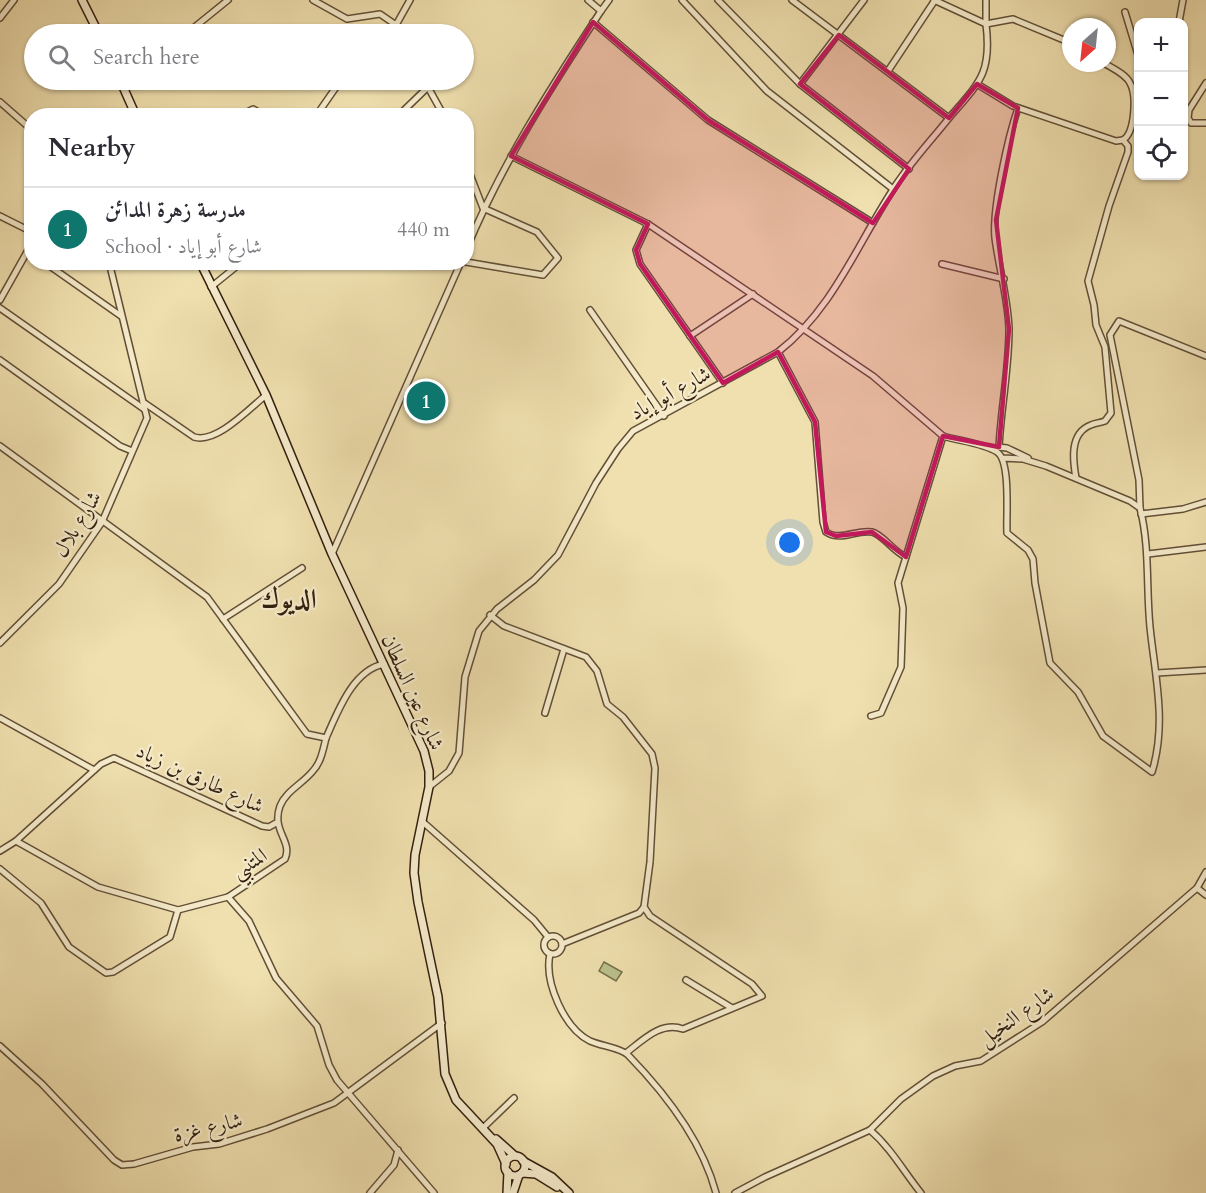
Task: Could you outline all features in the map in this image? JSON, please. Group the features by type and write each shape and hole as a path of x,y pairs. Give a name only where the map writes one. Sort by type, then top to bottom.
{"main road":[{"path":"82,0 94,24"},
{"path":"125,90 133,108"},
{"name":"شارع عين السلطان","path":"204,270 266,396 332,554 419,736 429,771 429,787 415,855 414,873 442,1023 443,1059 456,1100 515,1156"},
{"name":"شارع عين السلطان","path":"483,1128 496,1144 506,1164"},
{"path":"507,1193 506,1164 515,1156 552,1177 567,1193"},
{"path":"513,1193 525,1167 523,1161"},
{"path":"507,1172 544,1178 567,1193"}],"street":[{"path":"0,18 14,0"},
{"path":"198,24 228,0"},
{"path":"313,0 347,20 380,14 395,24"},
{"path":"397,24 410,0"},
{"path":"588,0 601,10"},
{"path":"474,230 483,208 511,156 593,22 609,0"},
{"path":"682,0 766,91 893,189"},
{"path":"718,0 800,84 909,169"},
{"path":"792,0 949,118"},
{"path":"800,84 864,0"},
{"path":"888,71 934,0 986,24 1013,19 1062,39"},
{"name":"شارع أبو إياد","path":"429,787 449,771 459,753 467,667 479,631 490,615 534,580 558,555 596,483 633,431 778,352 806,329 850,266 893,189 977,84 987,64 986,0"},
{"path":"1180,18 1183,0"},
{"path":"1125,12 1134,42"},
{"path":"593,22 713,124 873,223"},
{"path":"977,84 1018,108 1116,141 1123,140 1133,127 1132,93 1126,78 1116,71"},
{"path":"1206,83 1189,110 1188,118 1191,123 1206,123"},
{"path":"322,108 334,90"},
{"path":"406,108 425,90"},
{"path":"430,90 440,108"},
{"path":"0,102 24,123"},
{"path":"999,447 1008,352 1008,302 995,236 1009,137 1018,108"},
{"path":"1076,478 1073,449 1079,434 1092,424 1105,421 1111,412 1105,347 1096,325 1093,296 1088,281 1109,206 1128,152 1128,146 1123,140"},
{"path":"511,156 648,224 873,376 943,436 990,449 1002,458 1034,462"},
{"path":"474,185 483,208 537,232 558,258 543,275 474,263"},
{"path":"0,216 24,228"},
{"path":"648,224 637,245 636,255 640,264 723,382"},
{"path":"0,300 24,262"},
{"path":"942,264 1004,279"},
{"path":"55,270 122,317"},
{"path":"111,270 144,410 147,418 158,412"},
{"path":"211,287 232,270"},
{"path":"332,554 457,270"},
{"path":"690,336 753,294"},
{"path":"0,308 144,410"},
{"path":"590,310 664,416"},
{"path":"1002,458 1005,468 1007,533 1031,554 1050,663 1078,692 1103,736 1152,772 1160,743 1157,673 1150,626 1148,554 1140,511 1139,480 1110,334 1119,321 1206,356"},
{"path":"778,352 814,422 824,528 836,536 876,533 892,550 906,557"},
{"path":"0,360 120,446 132,451"},
{"path":"143,402 194,436 205,438 233,423 266,396"},
{"name":"شارع بلال","path":"0,642 59,584 102,522 147,418"},
{"path":"871,716 881,713 901,667 903,608 898,583 943,436"},
{"path":"0,446 207,597 304,731 311,736 326,738"},
{"path":"990,449 999,447 1015,451 1034,462 1076,478 1140,511 1183,509 1206,502"},
{"path":"1148,554 1206,548"},
{"path":"223,619 302,568"},
{"path":"490,615 504,626 591,662 607,704 623,717 644,741 654,760 650,862 644,907 639,912 562,944 559,952 550,954"},
{"path":"545,713 564,649"},
{"name":"شارع طارق بن زياد","path":"0,851 16,841 94,770 106,761 121,759 262,826 269,827 276,823 282,800 315,769 326,738 360,677 372,666 384,664"},
{"path":"1157,673 1206,670"},
{"path":"0,718 94,770"},
{"name":"المتنبي","path":"228,897 285,859 287,848 276,823"},
{"path":"423,823 534,920 548,937"},
{"path":"16,841 98,887 178,910 228,897 249,921 276,978 298,1006 318,1026 329,1065 346,1091 434,1193"},
{"path":"0,869 41,903 69,948 106,973 113,972 170,937 178,910"},
{"name":"شارع النخيل","path":"870,1130 901,1099 933,1076 955,1066 981,1061 1042,1022 1197,888 1206,872"},
{"path":"1197,888 1206,895"},
{"path":"626,1053 657,1030 675,1026 683,1029 762,996 752,984 650,916 644,907"},
{"path":"548,937 557,937 562,944"},
{"path":"548,937 544,947 550,954"},
{"path":"550,954 548,962 552,985 563,1012 573,1028 600,1045 626,1053 690,1131 712,1175 716,1193"},
{"path":"686,980 732,1008"},
{"name":"شارع غزة","path":"0,1046 42,1084 114,1160 122,1165 134,1164 193,1147 219,1144 267,1129 334,1103 342,1098 346,1091 442,1023"},
{"path":"483,1128 514,1098"},
{"path":"735,1193 765,1177 870,1130 888,1146 902,1170 921,1193"},
{"path":"370,1193 394,1165 398,1150"}],"highlighted area":[{"path":"593,22 708,120 873,223 909,169 800,84 839,35 949,118 977,84 1018,108 996,220 1009,329 999,447 943,436 906,557 872,532 836,536 826,532 815,422 778,352 723,383 640,264 636,250 648,224 511,156"}],"green space":[{"path":"604,962 622,972 616,981 599,971"}],"place":[{"name":"مدرسة زهرة المدائن","path":"426,401"}],"district":[{"name":"الديوك","path":"289,599"}]}
